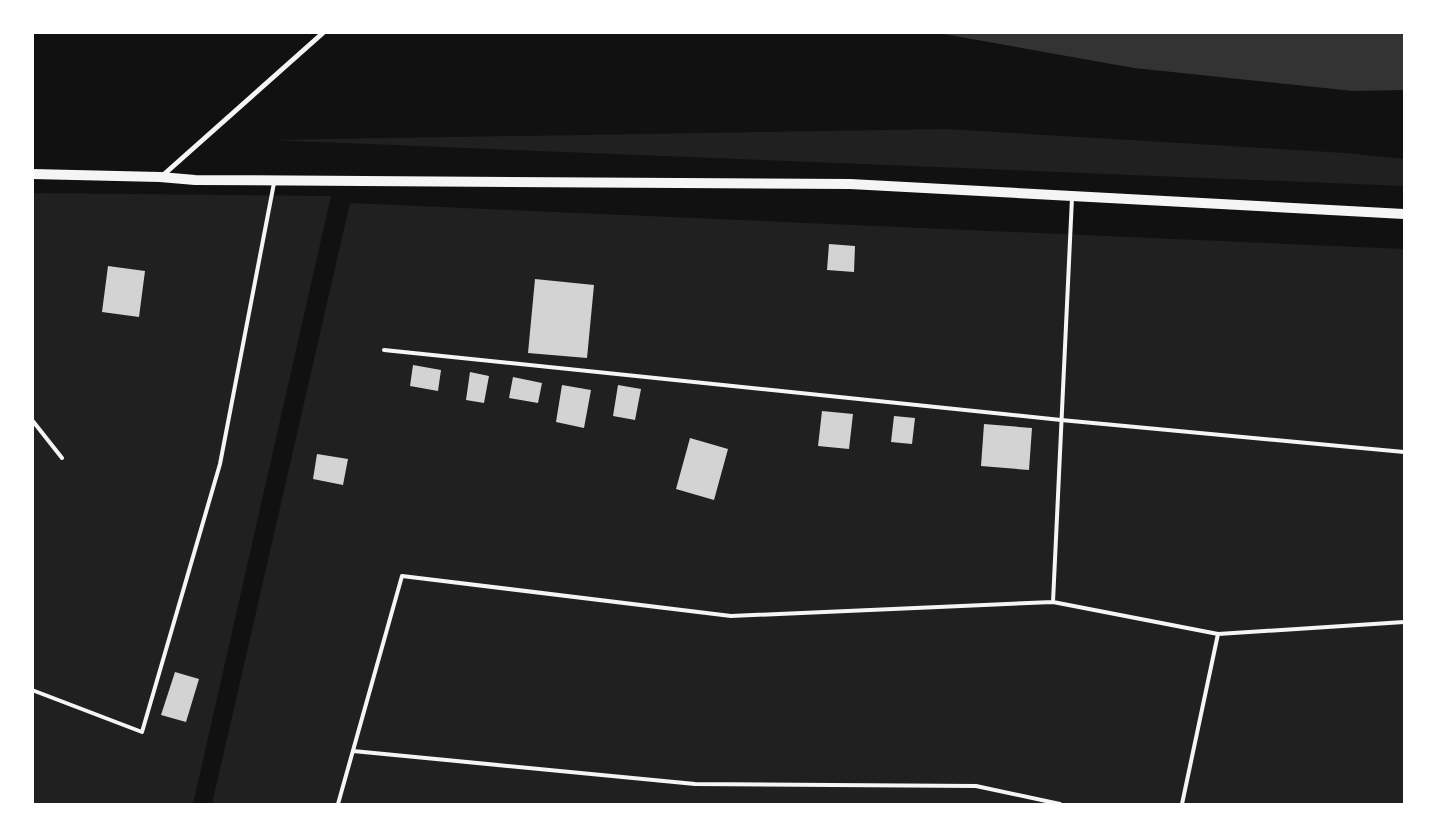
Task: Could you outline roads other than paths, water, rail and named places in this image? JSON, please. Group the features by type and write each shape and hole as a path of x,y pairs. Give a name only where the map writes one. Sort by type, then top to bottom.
{"main road":[{"path":"32,174 160,177 195,180 850,184 1404,214"}],"street":[{"path":"160,177 324,32"}],"lane":[{"path":"32,690 142,732 220,464 275,180"},
{"path":"1053,602 1072,196"},
{"path":"384,350 1061,420 1404,452"},
{"path":"32,420 62,458"},
{"path":"338,804 402,576 731,616 1053,602 1218,634 1404,622"},
{"path":"1182,804 1218,634"},
{"path":"353,751 695,784 976,786 1060,804"}]}
